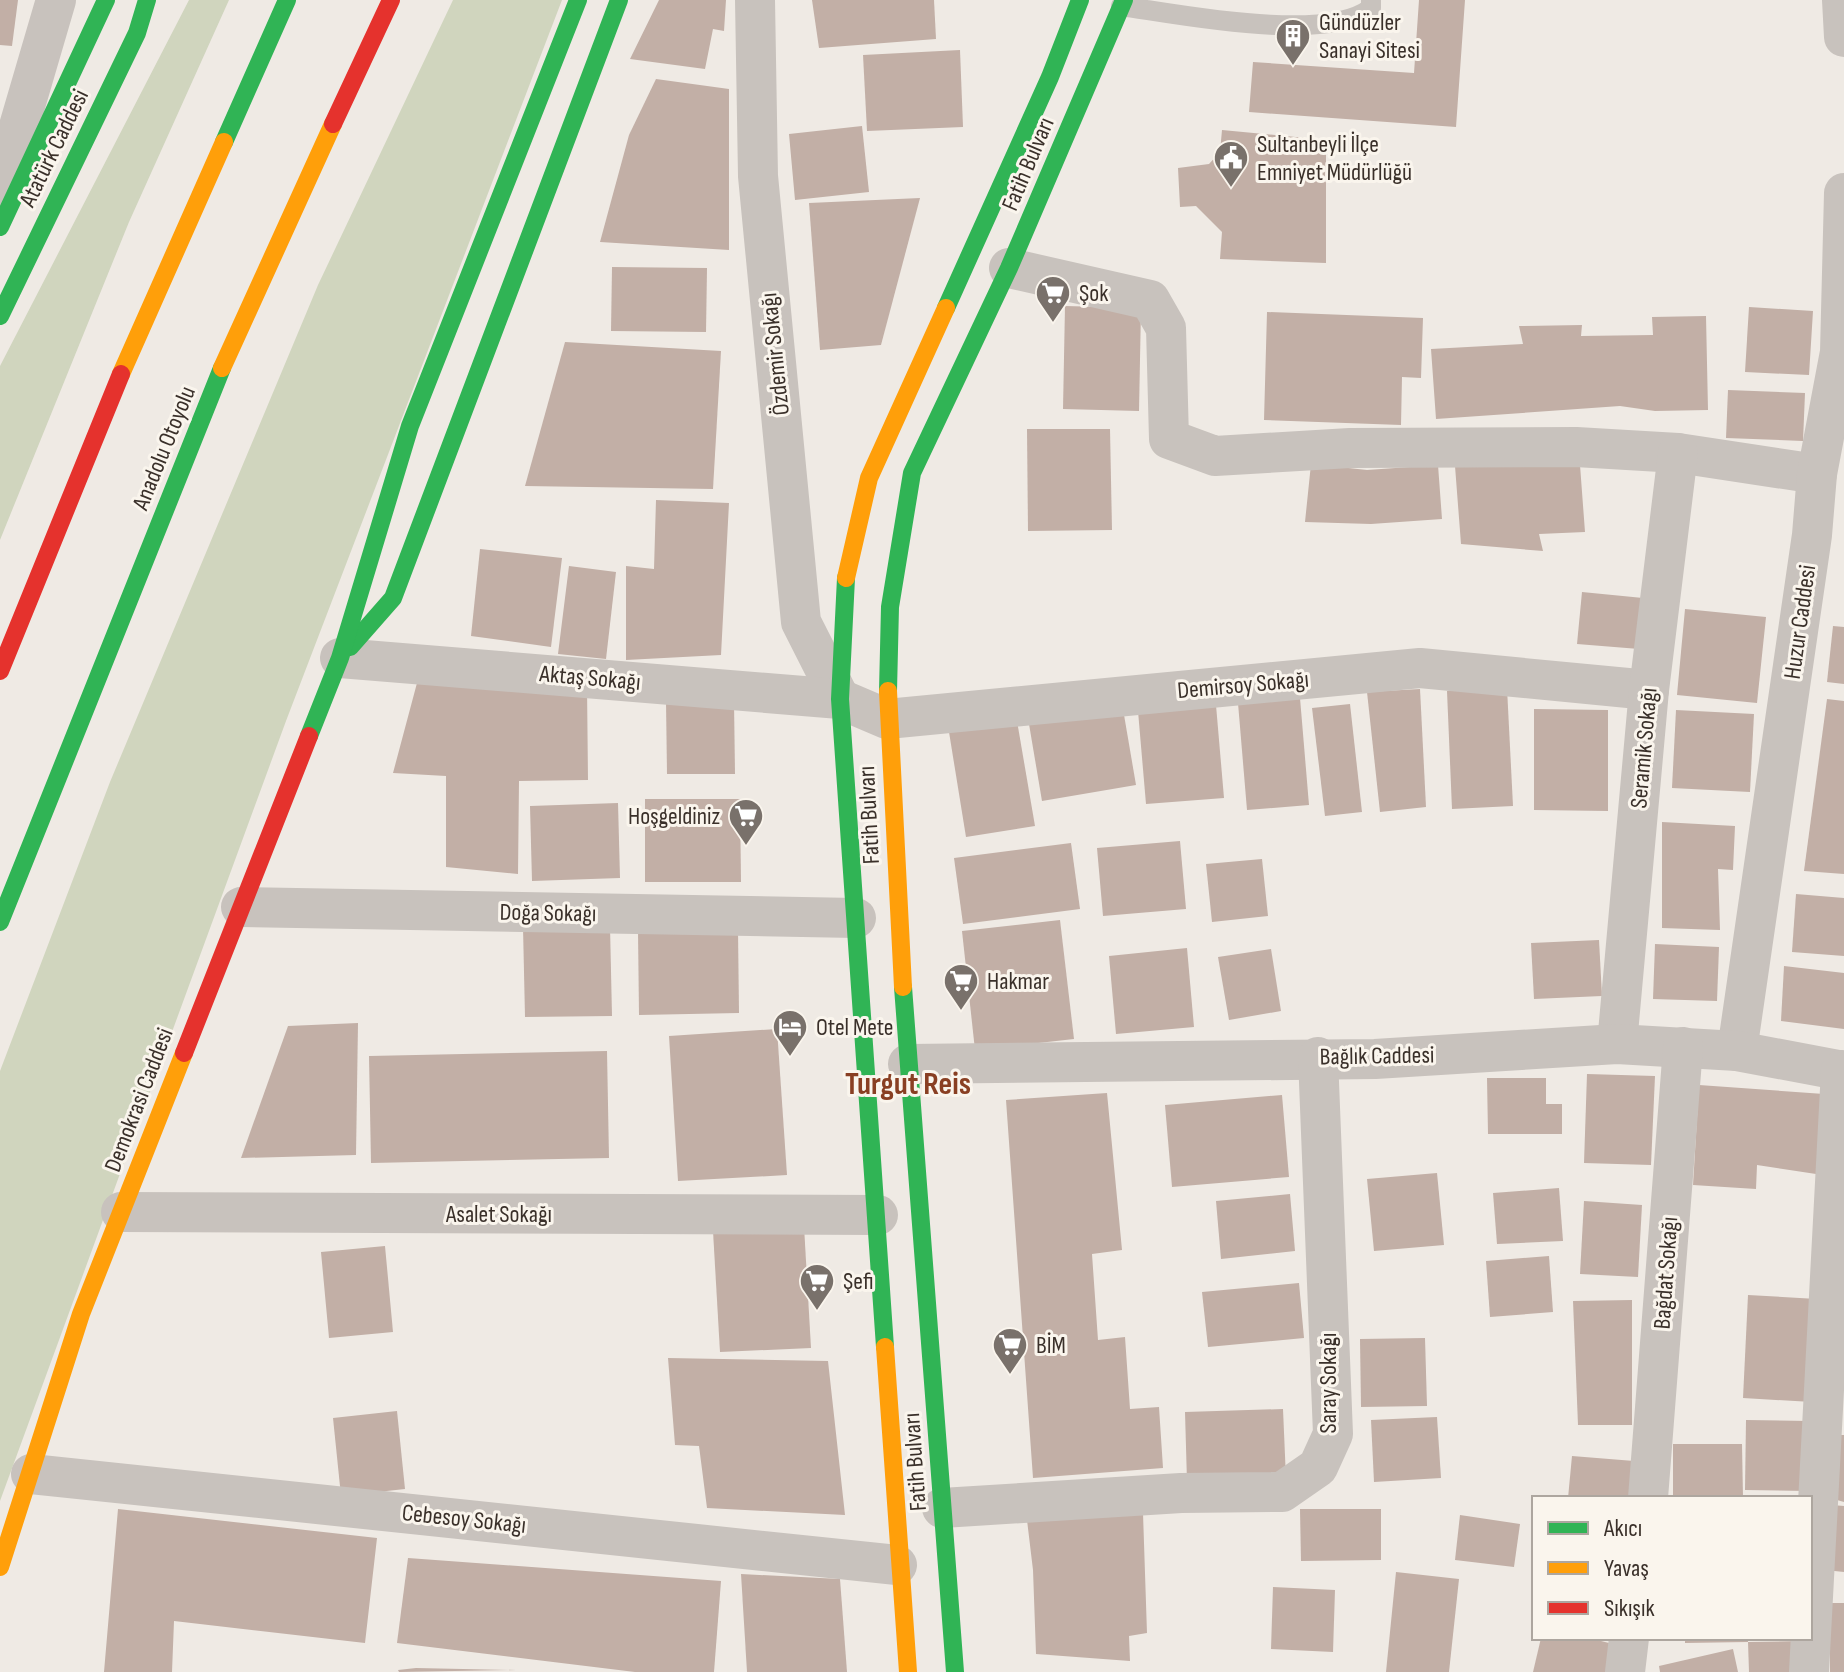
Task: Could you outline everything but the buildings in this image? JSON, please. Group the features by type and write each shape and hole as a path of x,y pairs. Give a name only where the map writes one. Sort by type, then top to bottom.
{"main road":[{"name":"Atatürk Caddesi","path":"0,227 106,0"},
{"name":"Atatürk Caddesi","path":"0,316 137,33 147,0"},
{"path":"0,671 125,365 287,0"},
{"name":"Anadolu Otoyolu","path":"0,922 226,357 391,0"},
{"path":"340,658 410,426 578,0"},
{"path":"340,658 393,598 619,0"},
{"name":"Fatih Bulvarı","path":"908,1672 897,1565 878,1215 840,699 846,580 869,478 1050,77 1080,0"},
{"name":"Fatih Bulvarı","path":"955,1672 908,1064 887,719 890,607 912,473 1009,268 1123,3"},
{"name":"Demokrasi Caddesi","path":"0,1567 81,1314 340,658"}],"street":[{"path":"0,191 56,0"},
{"name":"Özdemir Sokağı","path":"755,0 758,176 801,622 840,699"},
{"path":"1842,0 1844,37"},
{"name":"Huzur Caddesi","path":"1737,1051 1812,535 1817,474 1842,352 1844,193"},
{"path":"1009,268 1150,300 1166,328 1169,439 1215,456 1350,448 1576,447 1678,453 1817,474"},
{"name":"Seramik Sokağı","path":"1617,1044 1649,690 1678,453"},
{"name":"Aktaş Sokağı","path":"340,658 840,699"},
{"name":"Demirsoy Sokağı","path":"840,699 887,719 1420,668 1649,690"},
{"name":"Doğa Sokağı","path":"241,907 856,918"},
{"name":"Bağlık Caddesi","path":"908,1064 1318,1057 1375,1059 1617,1044 1737,1051 1842,1070"},
{"name":"Bağdat Sokağı","path":"1648,1496 1683,1047"},
{"name":"Saray Sokağı","path":"942,1508 1181,1493 1282,1492 1318,1467 1333,1434 1318,1057"},
{"path":"1812,1617 1842,1070"},
{"name":"Asalet Sokağı","path":"121,1212 878,1215"},
{"name":"Cebesoy Sokağı","path":"31,1474 897,1565"},
{"path":"1625,1672 1629,1640"},
{"path":"1809,1672 1811,1640"}],"lane":[{"path":"1123,3 1230,21 1314,25 1362,15 1371,8 1371,0"}],"green space":[{"path":"189,0 229,0 129,222 0,540 0,366"},
{"path":"453,0 562,0 286,721 0,1501 0,1071 110,782 318,285"}],"traffic: fast":[{"path":"0,227 106,0"},
{"path":"0,316 137,33 147,0"},
{"path":"224,142 287,0"},
{"path":"309,736 340,658 410,426 578,0"},
{"path":"350,647 393,598 619,0"},
{"path":"946,308 1050,77 1080,0"},
{"path":"888,691 890,607 912,473 1009,268 1124,0"},
{"path":"0,922 222,368"},
{"path":"846,578 840,699 885,1347"},
{"path":"903,987 955,1672"}],"traffic: slow":[{"path":"222,368 333,124"},
{"path":"121,374 224,142"},
{"path":"846,578 869,478 946,308"},
{"path":"888,691 903,987"},
{"path":"0,1567 81,1314 184,1053"},
{"path":"885,1347 908,1672"}],"traffic: jam":[{"path":"333,124 391,0"},
{"path":"0,671 121,374"},
{"path":"184,1053 309,736"}],"place":[{"name":"Gündüzler Sanayi Sitesi","path":"1293,67"},
{"name":"Sultanbeyli İlçe Emniyet Müdürlüğü","path":"1231,189"},
{"name":"Şok","path":"1053,324"},
{"name":"Hoşgeldiniz","path":"746,847"},
{"name":"Hakmar","path":"961,1012"},
{"name":"Otel Mete","path":"790,1058"},
{"name":"Şefi","path":"817,1312"},
{"name":"BİM","path":"1010,1376"}],"district":[{"name":"Turgut Reis","path":"908,1084"}]}
